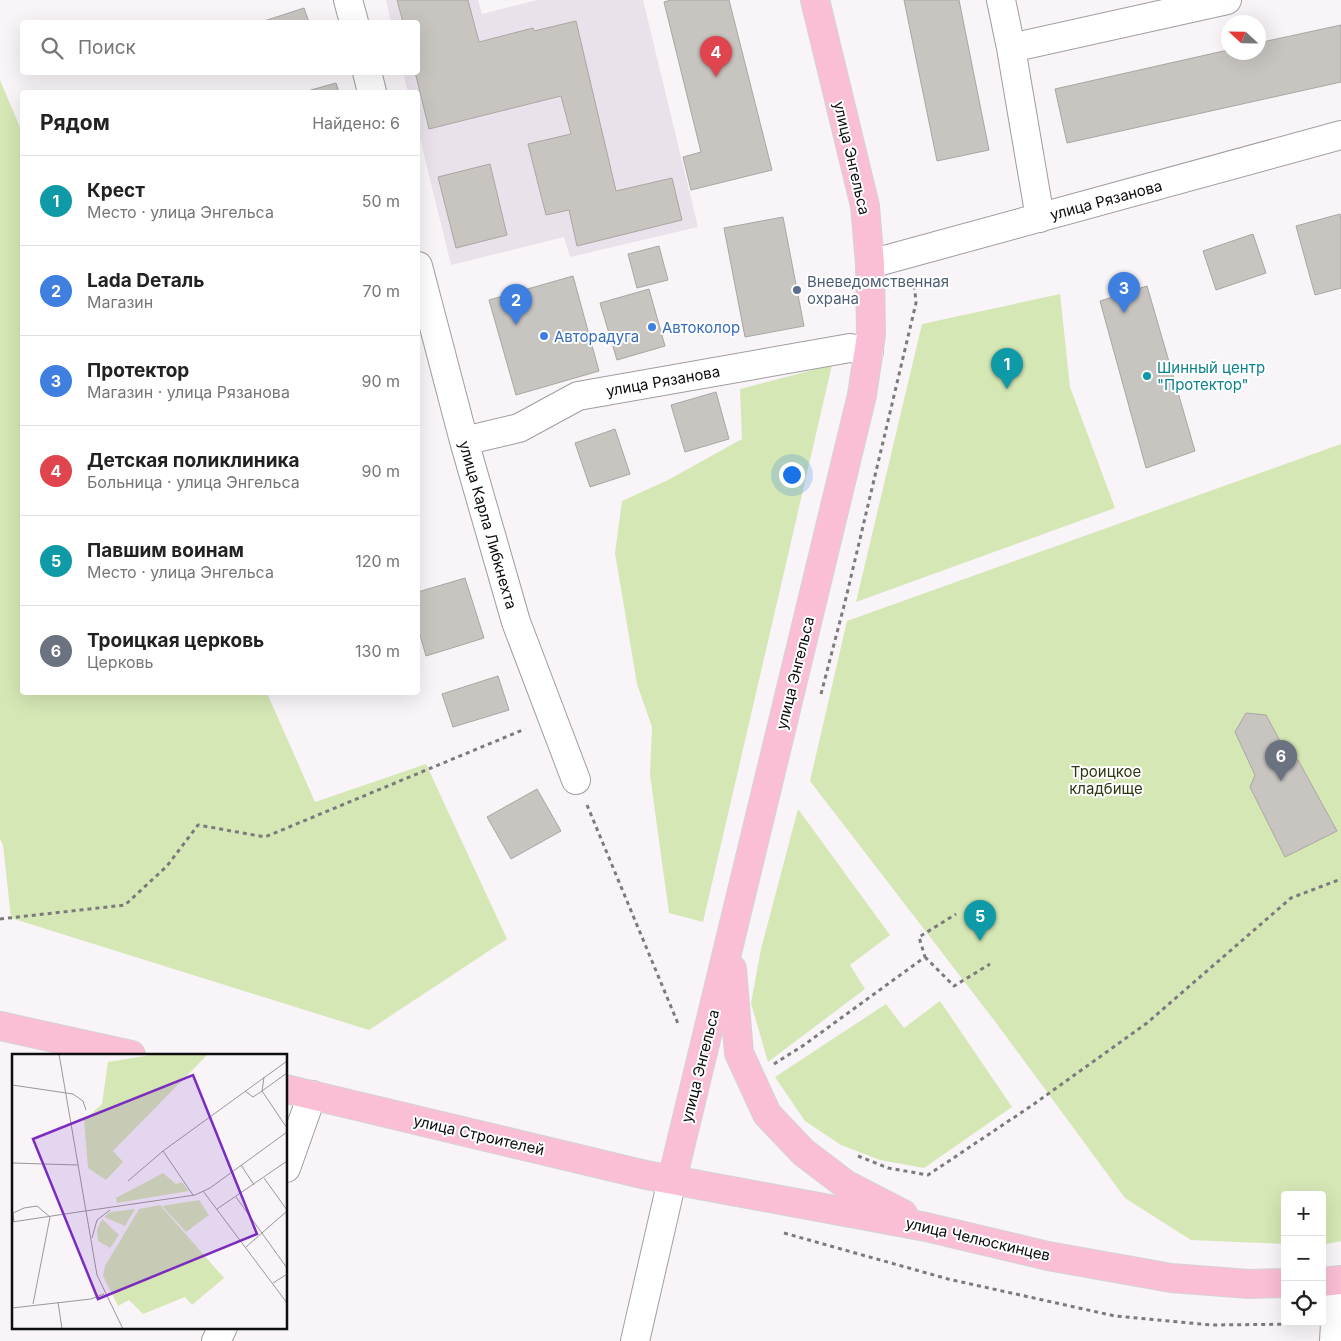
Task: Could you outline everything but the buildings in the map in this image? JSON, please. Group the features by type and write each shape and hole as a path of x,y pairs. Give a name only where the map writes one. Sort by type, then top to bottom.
{"main road":[{"name":"улица Энгельса","path":"672,1180 862,395 871,335 870,264 865,206 815,0"},
{"path":"730,946 739,1053 767,1114 804,1152 845,1184 926,1227"},
{"path":"0,1026 126,1054"},
{"name":"улица Строителей","path":"299,1092 672,1180"},
{"name":"улица Челюскинцев","path":"672,1180 926,1227 1048,1256 1171,1278 1249,1284 1281,1283"}],"street":[{"path":"348,0 353,20"},
{"path":"1001,0 1040,218"},
{"path":"1011,48 1227,0"},
{"path":"368,75 372,90"},
{"name":"улица Рязанова","path":"870,264 1341,135"},
{"name":"улица Карла Либкнехта","path":"420,274 464,442 516,622 576,780"},
{"name":"улица Рязанова","path":"464,442 519,428 578,396 850,348 869,351"},
{"path":"288,1156 299,1092"},
{"name":"улица Энгельса","path":"635,1341 672,1180"},
{"path":"1331,1281 1335,1332"},
{"path":"216,1341 222,1328"}],"path":[{"path":"821,696 846,602 916,304 912,253"},
{"path":"0,919 125,905 167,866 198,825 265,837 518,732 552,716"},
{"path":"576,780 682,1032 684,1022"},
{"path":"854,1155 888,1168 928,1175 1034,1104 1147,1023 1291,898 1341,879"},
{"path":"956,914 919,937 925,957 954,986 990,964"},
{"path":"772,1066 925,957"},
{"path":"784,1233 948,1279 1115,1316 1212,1325 1335,1332"}],"shaded area":[{"path":"386,0 478,0 482,14 537,0 643,0 698,227 570,257 564,237 451,265 420,138 420,90 407,90 404,75 420,75 420,20 391,20"}],"green space":[{"path":"0,80 20,127 20,695 268,695 315,802 426,764 507,939 369,1030 11,918 3,845 0,839"},
{"path":"1060,294 1070,387 1115,508 856,602 922,324"},
{"path":"832,365 703,922 669,913 650,775 652,727 637,684 615,553 622,501 668,480 742,439 740,389"},
{"name":"Троицкое кладбище","path":"1341,444 1341,1241 1326,1244 1326,1191 1281,1191 1281,1244 1191,1240 1125,1198 997,1024 810,781 847,621"},
{"path":"798,809 890,935 850,965 865,989 768,1062 751,1003 761,949"},
{"path":"940,1001 1012,1107 924,1168 880,1160 841,1145 805,1121 775,1077 886,1004 904,1028"}],"place":[{"name":"Детская поликлиника","path":"716,77"},
{"name":"Вневедомственная охрана","path":"797,290"},
{"name":"Протектор","path":"1124,313"},
{"name":"Lada Dеталь","path":"516,325"},
{"name":"Автоколор","path":"652,327"},
{"name":"Авторадуга","path":"544,336"},
{"name":"Шинный центр \"Протектор\"","path":"1147,376"},
{"name":"Крест","path":"1007,389"},
{"name":"Троицкая церковь","path":"1281,781"},
{"name":"Павшим воинам","path":"980,941"}]}
